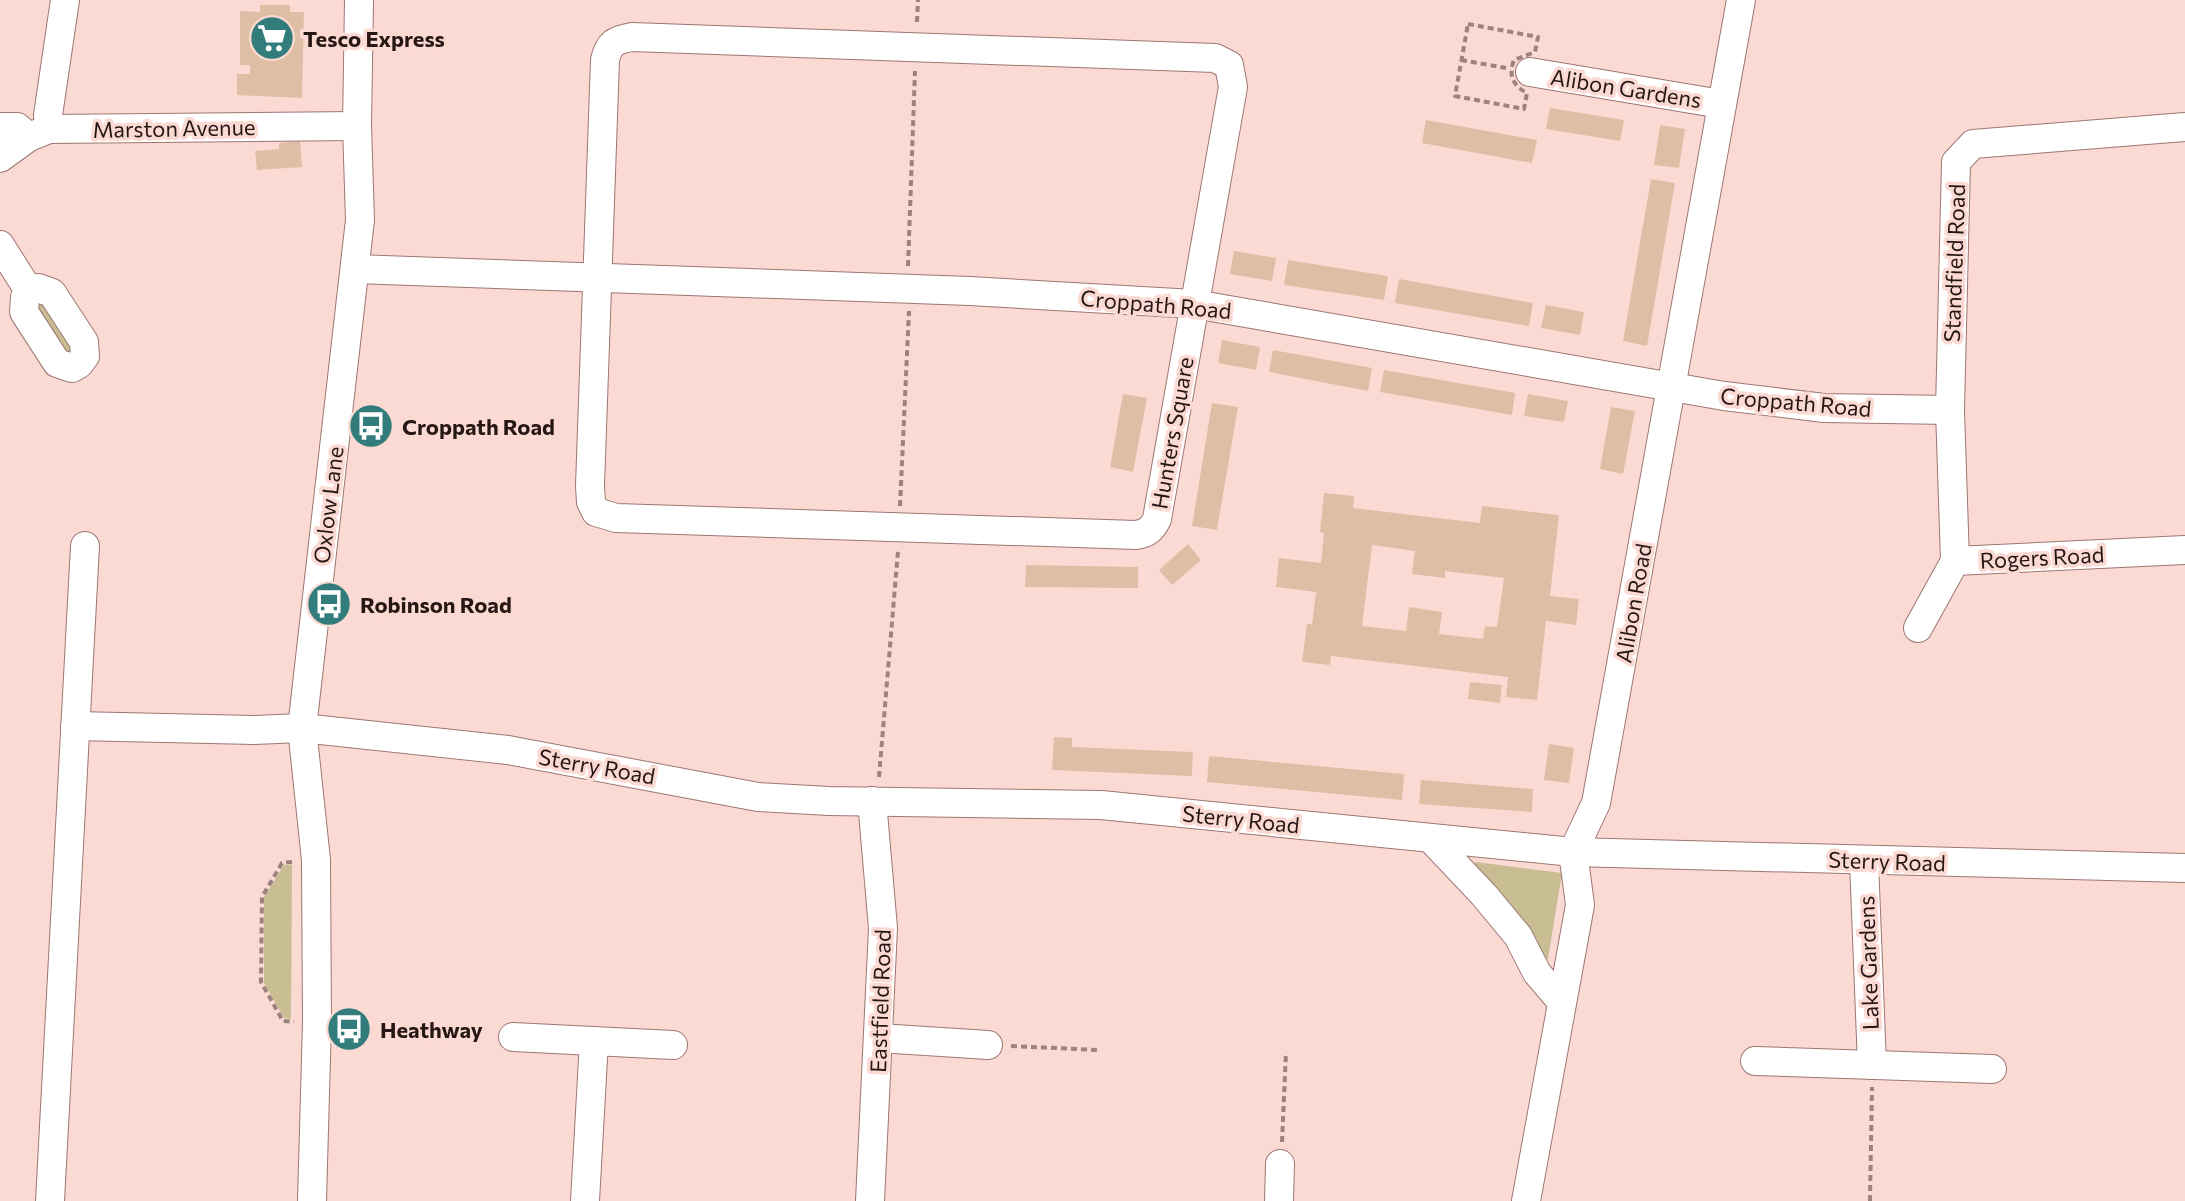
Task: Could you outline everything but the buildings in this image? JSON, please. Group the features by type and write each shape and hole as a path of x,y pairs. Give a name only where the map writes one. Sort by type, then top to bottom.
{"street":[{"path":"0,158 39,133 48,115 65,0"},
{"name":"Oxlow Lane","path":"312,1201 317,1022 316,860 302,728 360,220 357,126 359,0"},
{"name":"Alibon Road","path":"1573,852 1596,803 1741,0"},
{"name":"Hunters Square","path":"632,37 916,48 1215,58 1229,65 1233,73 1157,519 1152,529 1146,534 900,528 616,518 596,512 591,502 590,486 605,60 608,46 617,39 632,37"},
{"name":"Alibon Gardens","path":"1521,70 1721,104"},
{"name":"Marston Avenue","path":"0,127 17,127 39,133 357,126"},
{"name":"Standfield Road","path":"1950,410 1956,162 1973,144 2185,127"},
{"path":"0,245 29,291"},
{"name":"Croppath Road","path":"355,269 909,288 1194,304 1724,396 1824,408 1950,410"},
{"name":"Rogers Road","path":"1950,410 1955,561 2185,550"},
{"path":"50,1201 85,546"},
{"path":"1918,628 1955,561"},
{"path":"75,726 254,730 302,728"},
{"name":"Sterry Road","path":"302,728 508,750 758,797 1101,805 1573,852 2185,868"},
{"name":"Eastfield Road","path":"870,1201 883,928 874,801"},
{"path":"1431,839 1518,936 1537,973 1561,1001"},
{"path":"1526,1201 1580,905 1573,852"},
{"name":"Lake Gardens","path":"1864,861 1872,1065"},
{"path":"513,1037 673,1045"},
{"path":"879,1038 988,1045"},
{"path":"585,1201 594,1041"},
{"path":"1755,1061 1992,1069"},
{"path":"1279,1201 1280,1164"}],"path":[{"path":"1468,24 1538,37 1535,52 1514,60 1521,70 1511,76 1517,88 1527,93 1524,109 1455,96 1468,24"},
{"path":"874,801 900,528 916,48"},
{"path":"1461,60 1521,70"},
{"path":"316,860 282,863 262,897 261,982 283,1021 317,1022"},
{"path":"988,1045 1099,1050"},
{"path":"1280,1164 1286,1052"},
{"path":"1870,1201 1872,1065"}],"shaded area":[{"path":"38,297 77,346 70,360 33,302"},
{"path":"1476,862 1562,873 1548,959 1545,961 1514,908 1473,865"},
{"path":"284,865 292,865 291,1019 284,1018 264,983 264,897"}],"place":[{"name":"Tesco Express","path":"272,38"},
{"name":"Croppath Road","path":"371,426"},
{"name":"Robinson Road","path":"329,604"},
{"name":"Heathway","path":"349,1029"}]}
